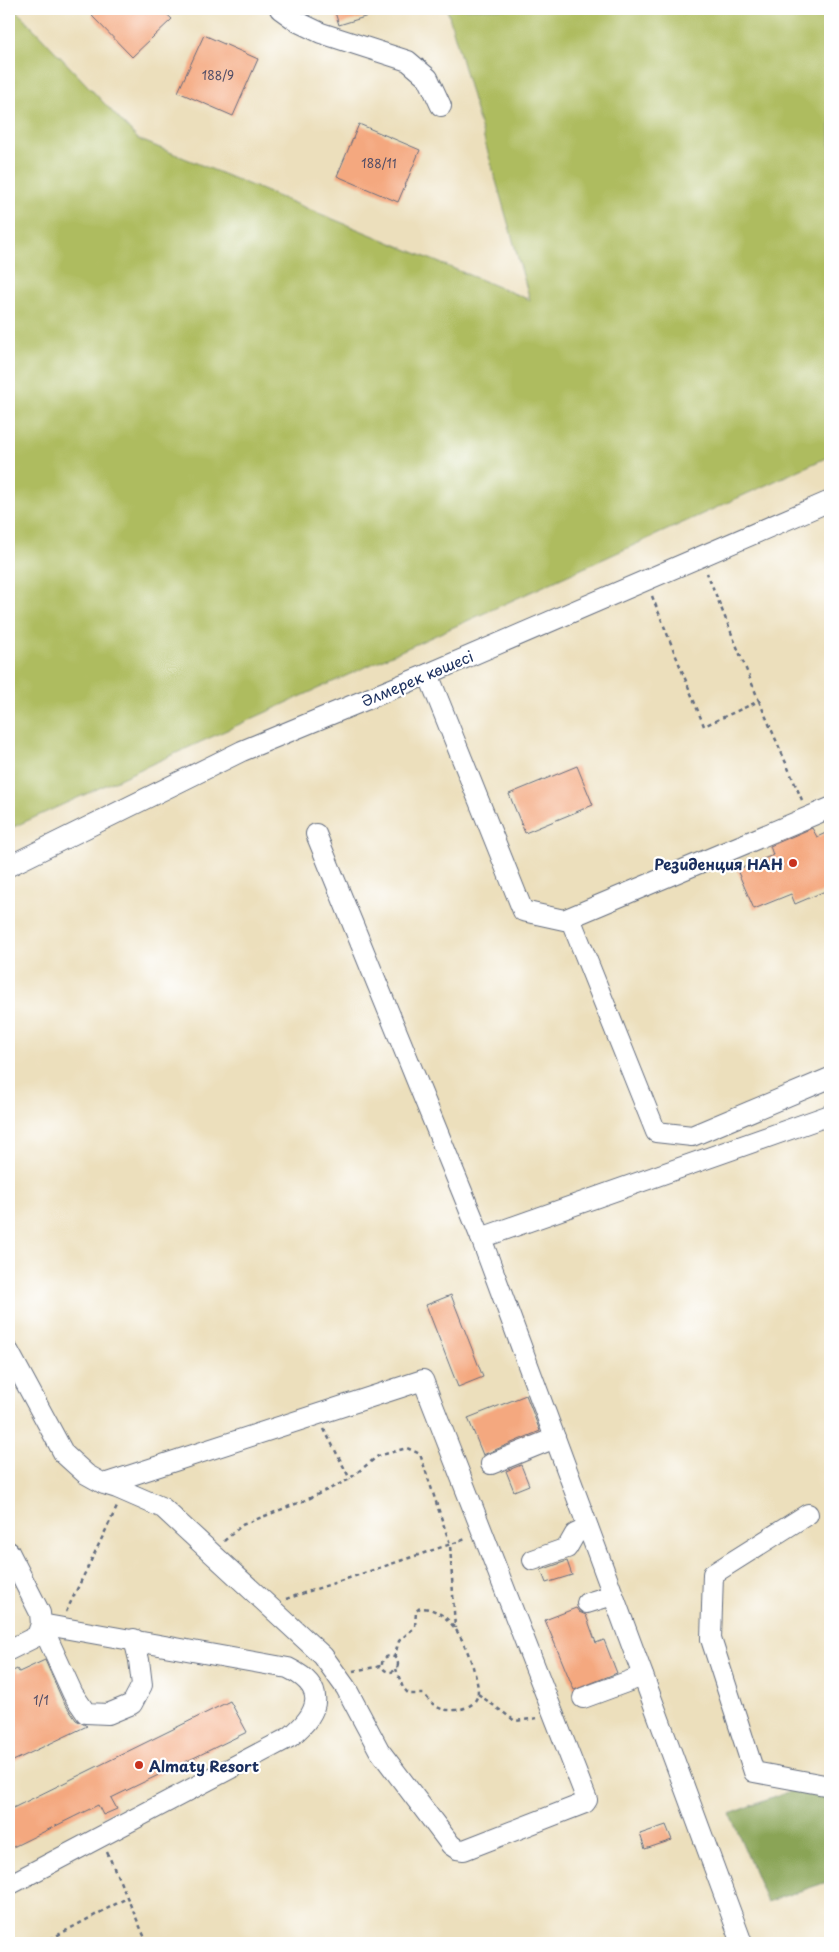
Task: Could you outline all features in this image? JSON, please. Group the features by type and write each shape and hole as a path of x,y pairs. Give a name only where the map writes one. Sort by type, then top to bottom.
{"street":[{"path":"280,9 298,22 321,33 408,61 428,78 441,106"},
{"name":"Әлмерек көшесі","path":"9,866 242,751 428,674 830,501"},
{"path":"428,674 523,911 564,920 570,918 830,808"},
{"path":"316,834 481,1238 742,1943"},
{"path":"570,918 656,1132 692,1136 830,1078"},
{"path":"481,1238 830,1114"},
{"path":"9,1352 64,1454 86,1474 104,1484 163,1508 323,1656 346,1688 378,1750 451,1845 457,1849 464,1850 585,1803 586,1800 554,1715 423,1380 104,1484"},
{"path":"492,1464 555,1438"},
{"path":"808,1514 713,1574 711,1639 754,1772 830,1786"},
{"path":"533,1560 567,1548 575,1534 588,1528"},
{"path":"9,1552 40,1613 50,1626 73,1694 86,1713 108,1714 132,1704 142,1685 134,1640"},
{"path":"587,1604 613,1595"},
{"path":"9,1650 37,1636 50,1626 288,1668 301,1674 310,1683 316,1696 316,1705 310,1717 290,1737 9,1885"},
{"path":"583,1698 643,1676"}],"path":[{"path":"700,557 759,701 810,817"},
{"path":"646,580 704,726 759,701"},
{"path":"316,1415 350,1479"},
{"path":"211,1552 242,1525 308,1499 350,1479 378,1456 407,1448 420,1454 450,1544 455,1628"},
{"path":"50,1626 125,1491"},
{"path":"268,1605 483,1533"},
{"path":"382,1666 384,1658 388,1656 394,1658 398,1663 396,1669 403,1688 409,1694 424,1694 435,1707 447,1710 463,1710 474,1702 478,1694 476,1676 467,1648 455,1628 437,1611 420,1608 416,1611 415,1627 399,1641 394,1658"},
{"path":"335,1674 382,1666"},
{"path":"382,1666 387,1672 396,1669"},
{"path":"478,1694 515,1721 554,1715"},
{"path":"100,1837 145,1938 143,1943"},
{"path":"43,1943 127,1898"}],"green space":[{"path":"9,9 15,9 138,139 530,300 447,9 830,9 830,456 9,829"},
{"path":"830,1776 830,1881 767,1902 730,1814"}],"building":[{"path":"99,9 161,9 172,19 132,57 92,16"},
{"path":"334,9 381,9 381,12 339,25"},
{"path":"204,35 258,59 233,116 178,92"},
{"path":"359,124 420,150 398,202 337,176"},
{"path":"577,766 593,805 525,833 509,794"},
{"name":"Резиденция НАН","path":"812,828 817,837 830,831 830,889 795,904 791,894 754,909 737,870 773,855 770,846"},
{"path":"451,1295 483,1377 458,1387 426,1305"},
{"path":"526,1395 540,1431 483,1455 468,1418"},
{"path":"521,1465 529,1485 514,1491 506,1471"},
{"path":"567,1561 572,1575 546,1583 541,1570"},
{"path":"576,1608 579,1612 586,1615 596,1643 604,1640 617,1673 574,1690 545,1620"},
{"path":"45,1660 63,1701 76,1720 87,1726 9,1763 9,1673 17,1669 19,1672"},
{"name":"Almaty Resort","path":"230,1701 247,1732 111,1798 117,1809 103,1815 98,1805 9,1849 9,1810"},
{"path":"666,1825 672,1840 645,1849 640,1834"}],"place":[{"name":"Резиденция НАН","path":"793,863"},
{"name":"Almaty Resort","path":"139,1765"}]}
